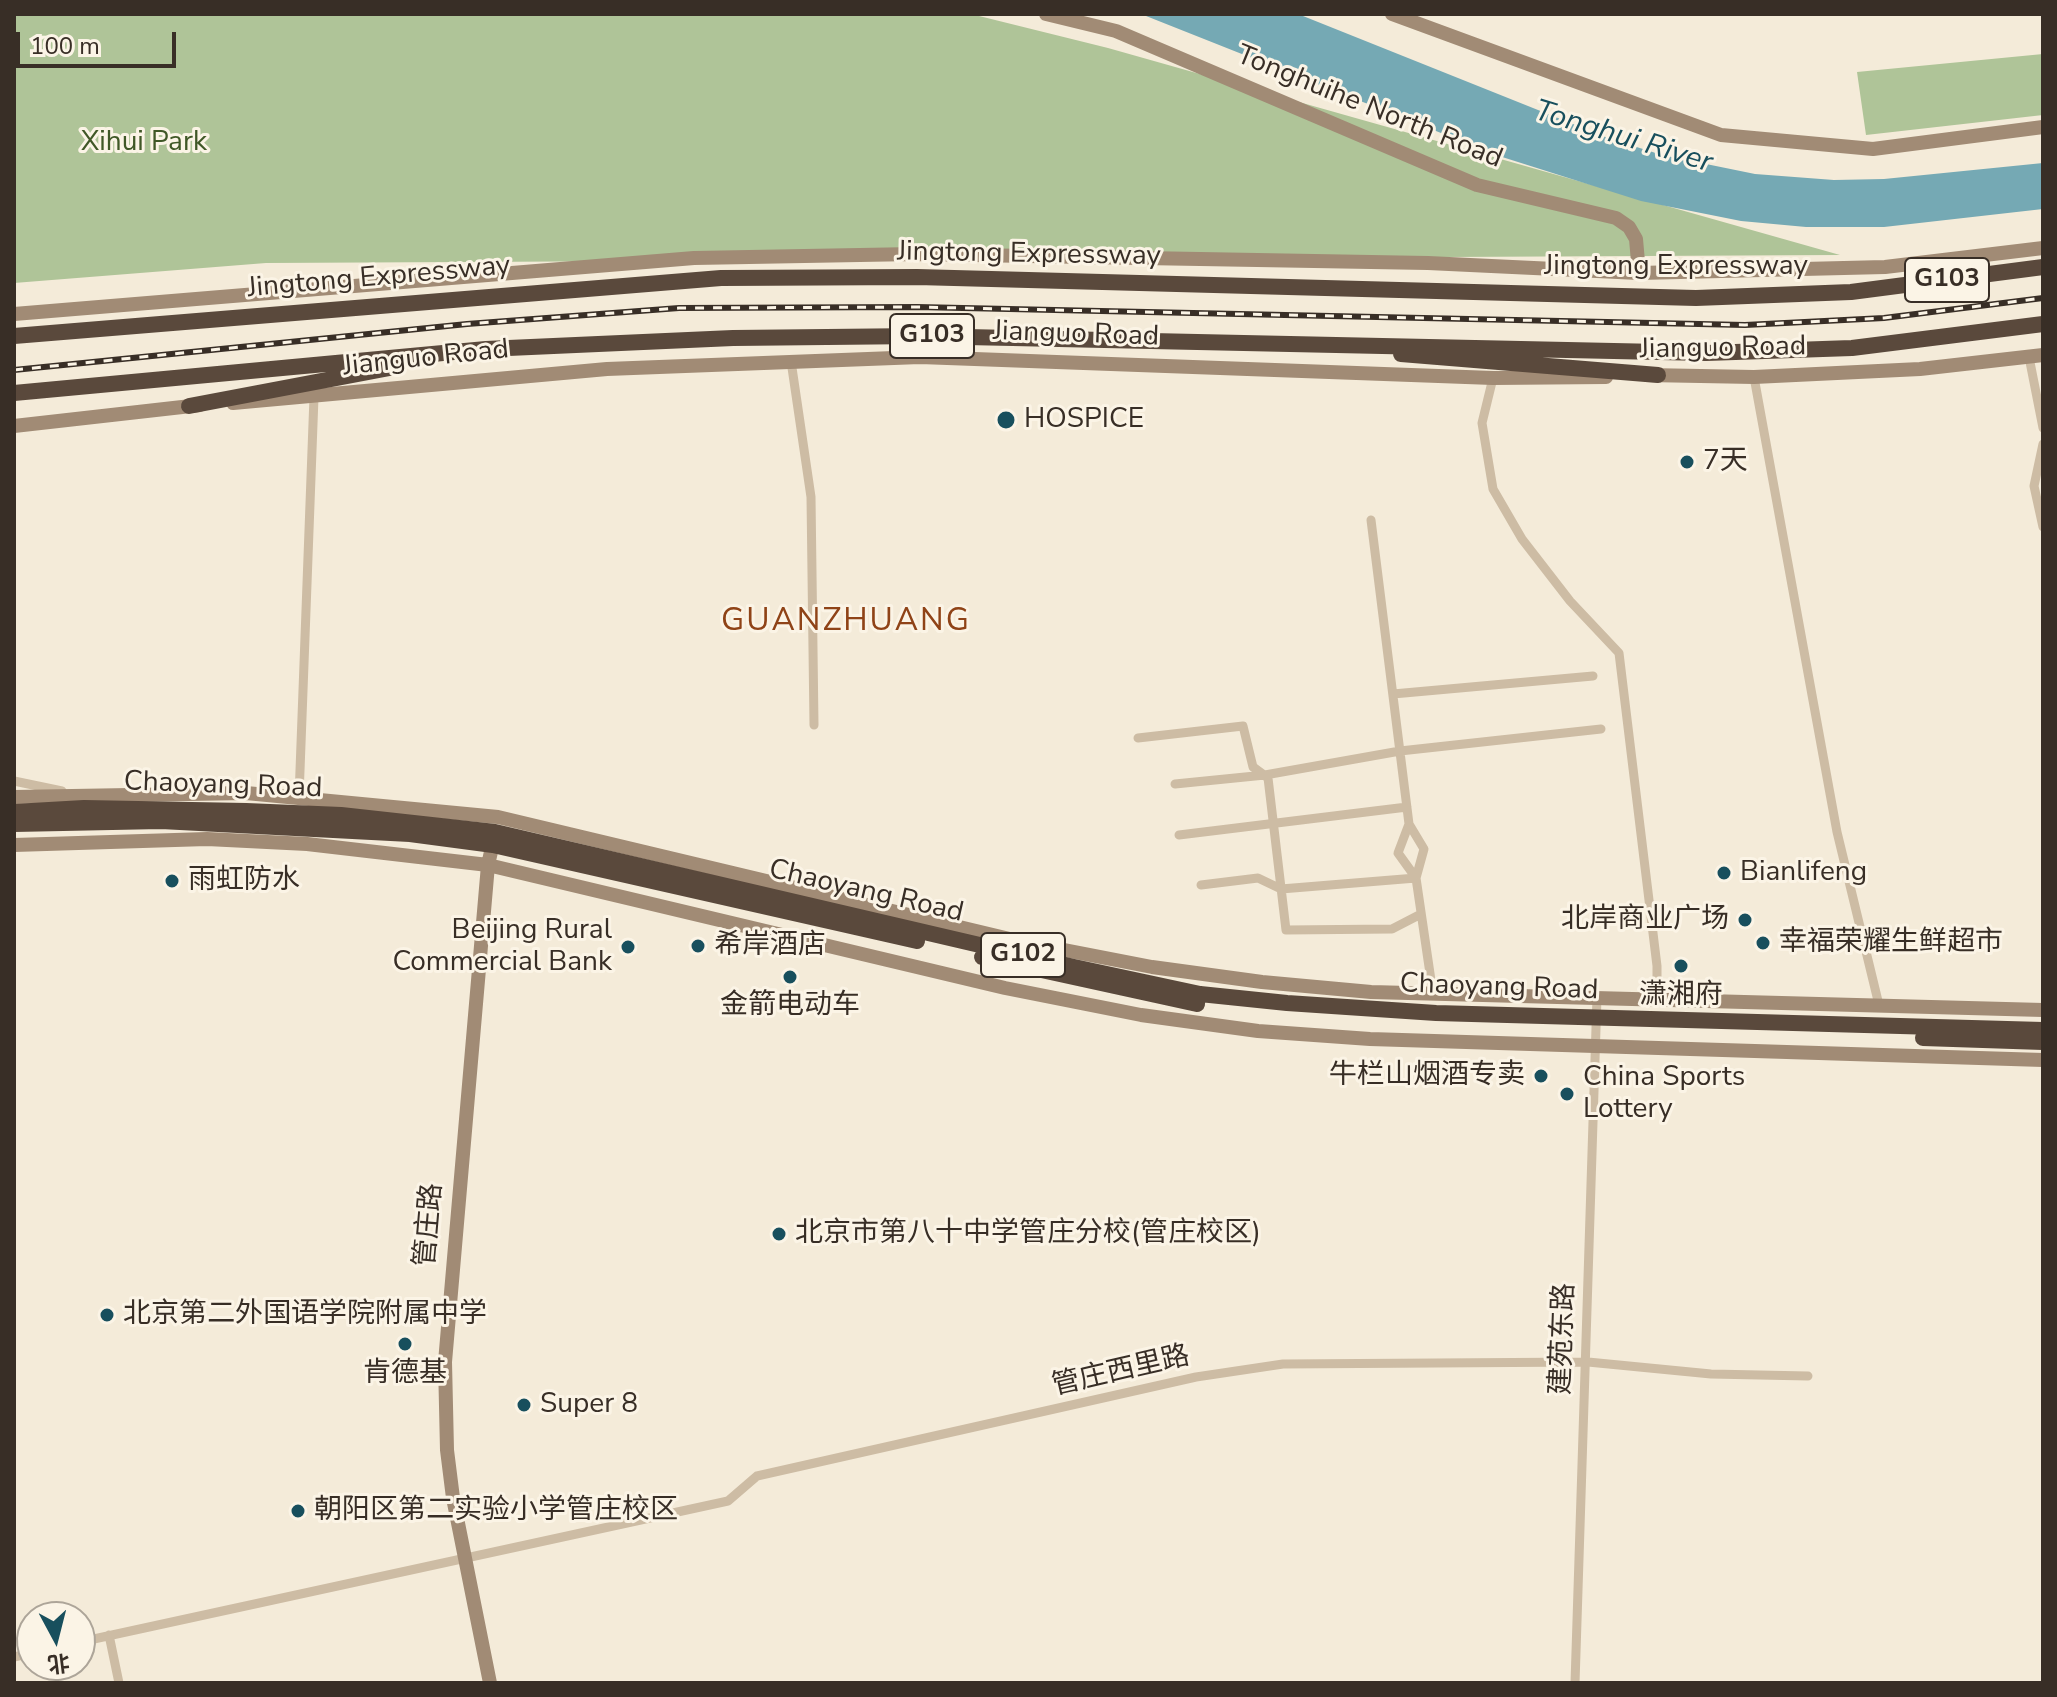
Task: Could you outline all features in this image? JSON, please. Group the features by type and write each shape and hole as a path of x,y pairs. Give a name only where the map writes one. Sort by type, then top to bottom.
{"highway":[{"name":"Jingtong Expressway","path":"14,336 721,278 917,277 1696,298 1851,292 2043,267"},
{"name":"G103","path":"14,393 486,349 733,338 873,336 1300,342 1706,353 1852,348 2043,324"},
{"path":"1300,342 1453,361 1658,375"},
{"path":"189,406 486,349"},
{"name":"Chaoyang Road","path":"14,812 84,808 341,815 495,831 1200,994 1370,1010 2043,1042"},
{"name":"Chaoyang Road","path":"14,824 161,821 495,831"},
{"name":"Chaoyang Road","path":"1596,1022 2043,1030"}],"street":[{"name":"Tonghuihe North Road","path":"1046,14 1116,31 1477,185 1616,218 1629,227 1636,239 1639,273"},
{"path":"1392,14 1721,135 1873,149 2043,127"},
{"path":"14,314 710,258 915,254 1428,263 1639,273 1885,267 2043,248"},
{"path":"2036,356 2043,428"},
{"name":"Jianguo Road","path":"14,426 494,377 791,361 920,357 1493,378 1754,377 1920,369 2036,356"},
{"path":"791,361 811,497 814,725"},
{"path":"1754,377 1837,832 1879,1005"},
{"path":"1493,378 1482,423 1493,489 1531,552 1570,601 1619,653 1657,966 1657,999"},
{"path":"299,797 314,397"},
{"path":"2043,444 2034,486 2043,527"},
{"path":"1371,520 1409,824 1424,849 1416,878 1433,994"},
{"path":"1393,694 1593,676"},
{"path":"1138,738 1243,726 1253,767 1268,778 1286,930 1392,929 1421,914"},
{"path":"1175,784 1265,775 1400,751 1601,729"},
{"path":"14,781 78,795"},
{"name":"Chaoyang Road","path":"14,797 246,793 299,797 495,831 1137,964 1262,982 1433,994 2043,1010"},
{"path":"1179,835 1407,807"},
{"path":"1409,824 1398,853 1416,878"},
{"name":"管庄路","path":"490,1683 447,1450 445,1362 488,865 495,831"},
{"name":"Chaoyang Road","path":"14,845 207,839 307,844 488,865 1005,988 1141,1015 1258,1031 1370,1039 2043,1060"},
{"path":"1201,885 1258,878 1281,889 1416,878"},
{"name":"建苑东路","path":"1575,1683 1597,997"},
{"name":"管庄西里路","path":"96,1638 728,1501 757,1476 1196,1377 1283,1364 1585,1362 1711,1374 1808,1376"},
{"path":"109,1635 119,1683"}],"green space":[{"name":"Xihui Park","path":"14,14 971,14 1108,48 1840,255 266,263 14,283"},
{"path":"2043,54 2043,115 1866,135 1857,72"}],"water":[{"path":"1141,14 1298,14 1608,138 1662,155 1755,174 1834,180 1884,179 2043,163 2043,209 1884,227 1806,227 1741,221 1641,201 1499,156"}],"railway":[{"path":"14,370 467,324 679,308 917,307 1745,325 1884,318 2043,298"}],"place":[{"name":"HOSPICE","path":"1006,420"},
{"name":"7天","path":"1687,462"},
{"name":"Bianlifeng","path":"1724,873"},
{"name":"雨虹防水","path":"172,881"},
{"name":"北岸商业广场","path":"1745,920"},
{"name":"幸福荣耀生鲜超市","path":"1763,943"},
{"name":"希岸酒店","path":"698,946"},
{"name":"Beijing Rural Commercial Bank","path":"628,947"},
{"name":"潇湘府","path":"1681,966"},
{"name":"金箭电动车","path":"790,977"},
{"name":"牛栏山烟酒专卖","path":"1541,1076"},
{"name":"China Sports Lottery","path":"1567,1094"},
{"name":"北京市第八十中学管庄分校(管庄校区)","path":"779,1234"},
{"name":"北京第二外国语学院附属中学","path":"107,1315"},
{"name":"肯德基","path":"405,1344"},
{"name":"Super 8","path":"524,1405"},
{"name":"朝阳区第二实验小学管庄校区","path":"298,1511"}],"district":[{"name":"GUANZHUANG","path":"846,622"}],"water label":[{"name":"Tonghui River","path":"1623,138"}]}
